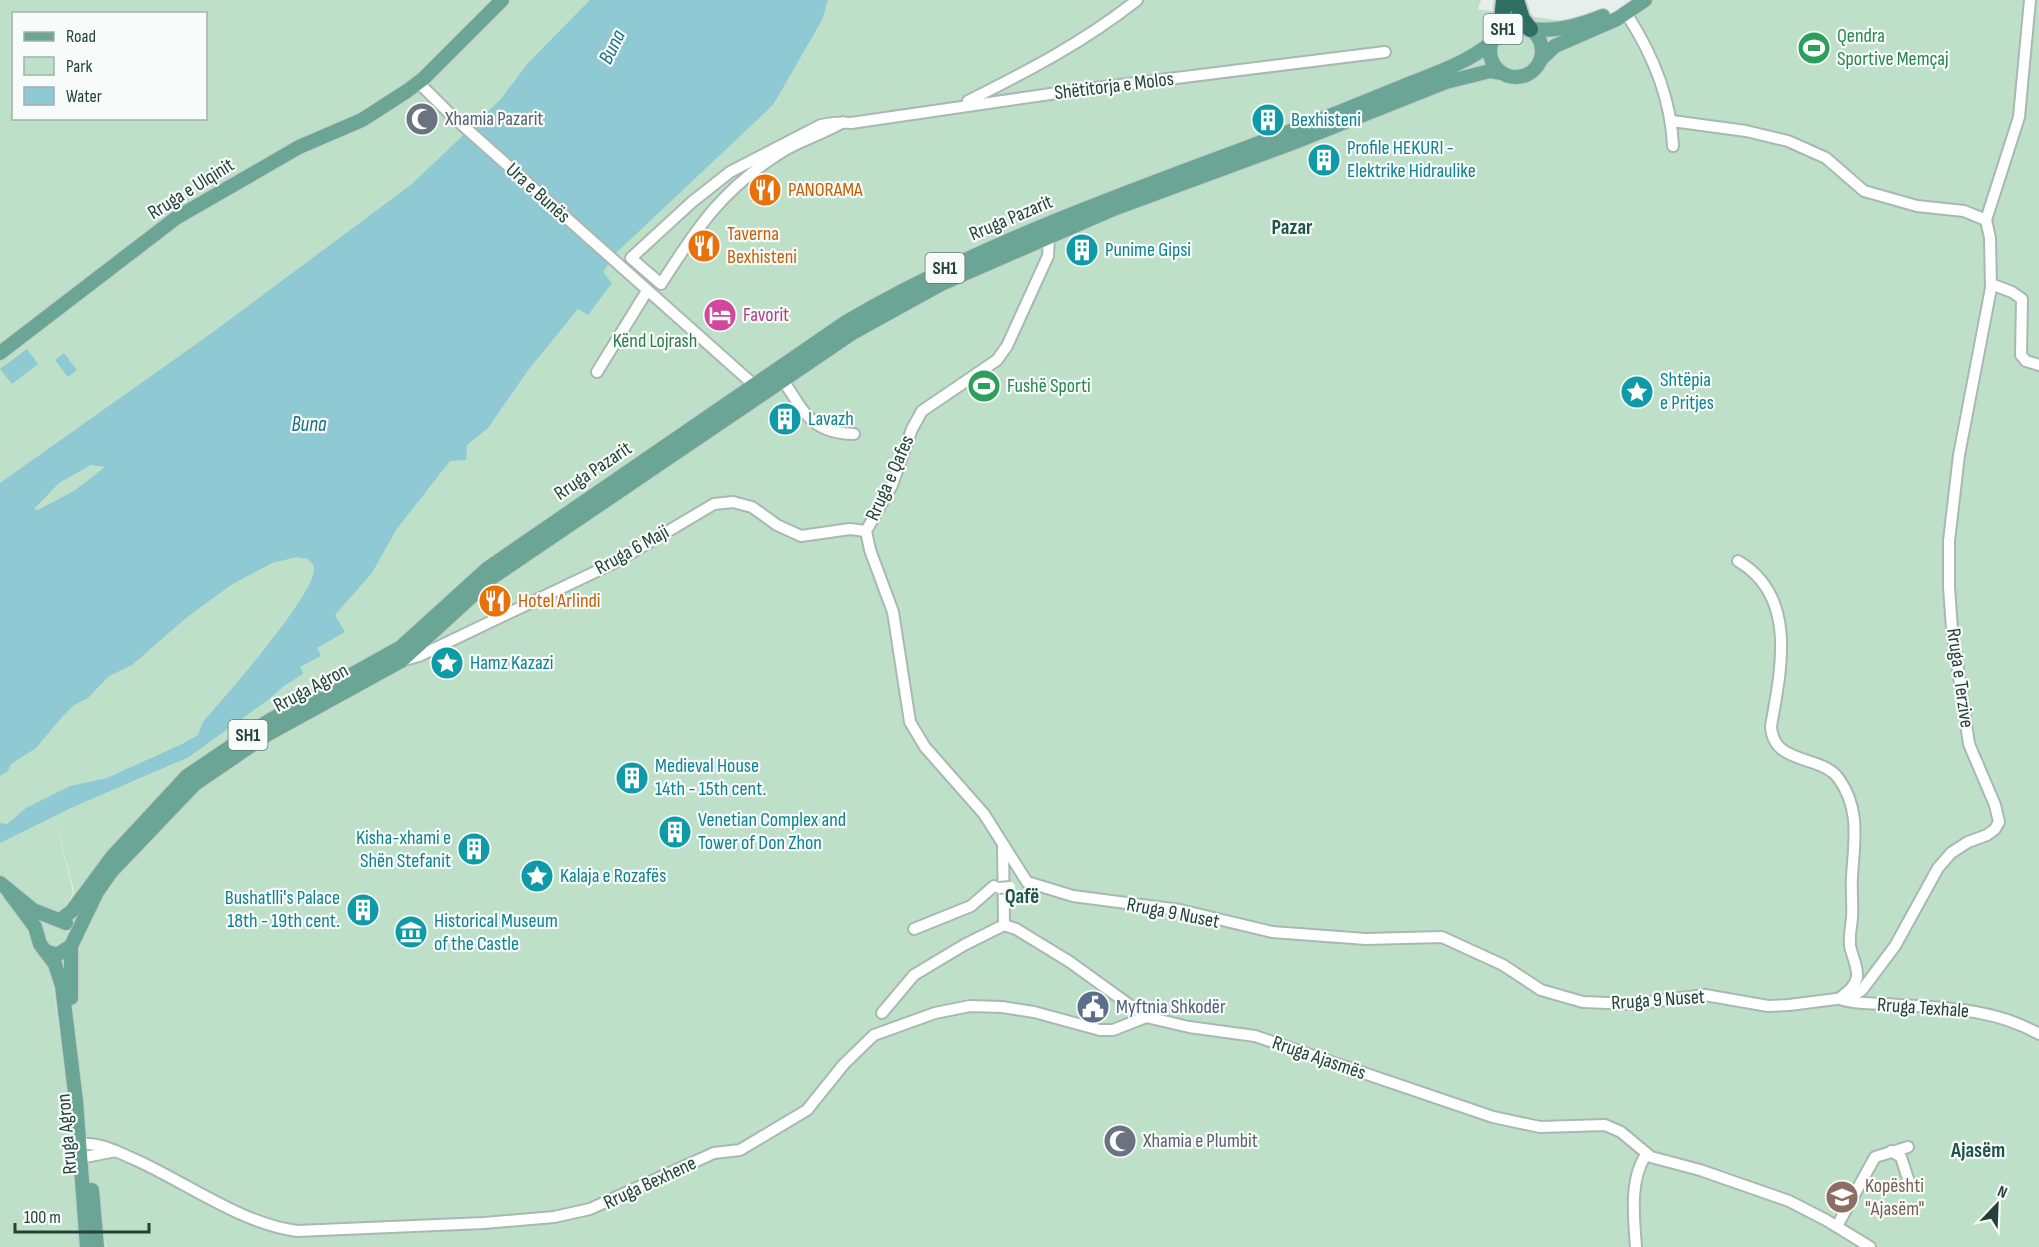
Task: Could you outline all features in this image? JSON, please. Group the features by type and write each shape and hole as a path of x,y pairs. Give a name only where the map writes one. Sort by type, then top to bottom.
{"highway":[{"path":"1493,40 1502,19 1504,0"},
{"path":"1516,0 1522,19 1530,29"}],"main road":[{"name":"Rruga e Ulqinit","path":"0,353 176,218 299,147 362,120 419,83 502,0"},
{"name":"SH1","path":"1628,6 1555,46 1536,67 1521,76 1503,73 1494,65 1490,54 1493,40 1501,30 1511,25 1550,31 1577,26 1613,11 1645,0"},
{"name":"SH1","path":"1530,29 1538,37 1542,48 1541,59"},
{"name":"Rruga Pazarit","path":"466,585 561,517 846,322 894,294 975,254 1153,182 1360,104 1468,60 1493,40"},
{"name":"Rruga Pazarit","path":"484,584 783,380 888,312 956,277 1120,206 1290,144 1446,82 1490,71 1503,73"},
{"name":"Rruga Agron","path":"87,1247 84,1151 71,997 72,943 97,892 111,872 186,791 268,734 401,661 484,584"},
{"name":"Rruga Agron","path":"58,920 72,911 112,857 187,776 270,720 401,647 466,585"},
{"path":"4,887 39,914 69,926 72,943 57,955 45,951 40,944 39,935 4,887"},
{"path":"39,935 45,924 58,920"},
{"name":"Rruga Agron","path":"45,951 55,964 62,986 97,1247"}],"street":[{"path":"960,106 1060,55 1137,0"},
{"path":"1672,121 1746,131 1788,141 1826,158 1864,191 1925,207 1964,212 1986,220 2019,117 2030,0"},
{"path":"1628,6 1664,88 1672,121 1673,146"},
{"name":"Shëtitorja e Molos","path":"843,122 804,140 745,177 702,220 661,284 631,258 730,172 811,129 843,122 851,123 960,106 1384,52"},
{"name":"Ura e Bunës","path":"419,83 450,114 754,385"},
{"name":"Rruga e Terzive","path":"1840,999 1852,997 1875,973 1895,946 1938,868 1951,853 1968,842 1987,835 1995,829 1999,822 1995,805 1970,744 1952,629 1949,568 1959,455 1986,326 1991,284 1990,238 1986,220"},
{"name":"Rruga e Qafes","path":"1028,882 1014,858 970,796 925,747 910,722 893,612 870,550 867,531 892,485 912,429 922,411 997,360 1007,346 1048,256 1049,236"},
{"path":"1991,284 2012,292 2022,299 2021,355 2026,361 2039,365"},
{"path":"597,372 647,291"},
{"path":"783,380 810,421 832,431 854,434"},
{"name":"Rruga 6 Maji","path":"401,661 419,656 616,562 714,504 733,502 752,507 787,531 801,536 850,529 867,531"},
{"path":"1738,561 1760,578 1773,598 1778,613 1781,665 1771,726 1772,735 1780,747 1790,755 1823,766 1835,773 1846,791 1853,813 1856,843 1852,874 1850,946 1857,977 1853,986 1840,999"},
{"path":"882,1013 914,975 964,945 1004,925 1003,845"},
{"path":"914,929 972,906 997,887 1010,887 1028,882"},
{"name":"Rruga 9 Nuset","path":"1028,882 1081,898 1180,910 1272,932 1366,939 1443,937 1503,965 1541,990 1583,1002 1633,1005 1705,995 1778,1006 1840,999"},
{"name":"Rruga Ajasmës","path":"1004,925 1016,929 1070,962 1146,1017 1189,1027 1255,1036 1493,1117 1540,1127 1605,1125 1621,1132 1646,1155 1700,1170 1789,1201 1837,1226 1870,1247"},
{"name":"Rruga Texhale","path":"1840,999 1857,1003 1968,1010 2011,1021 2039,1034"},
{"name":"Rruga Bexhene","path":"84,1151 116,1151 251,1218 283,1229 297,1231 465,1224 554,1217 598,1206 714,1153 740,1150 807,1110 859,1048 874,1035 892,1026 935,1012 981,1005 1024,1010 1107,1030 1146,1017"},
{"path":"1837,1226 1875,1157 1908,1146"},
{"path":"1891,1151 1901,1157 1910,1185"},
{"path":"1636,1247 1634,1200 1646,1155"}],"green space":[{"name":"Kënd Lojrash","path":"0,0 1481,0 1478,9 1604,27 1650,0 2039,0 2039,1247 107,1247 77,1149 50,961 75,1149 106,1247 0,1247","holes":["54,815 74,891 61,929 73,891"]}],"water":[{"name":"Buna","path":"590,0 828,0 822,20 773,105 615,254 603,272 612,283 588,315 578,309 529,369 488,428 467,445 466,460 450,461 396,530 372,573 335,615 345,632 317,648 321,656 300,667 303,674 189,757 73,807 0,843 0,823 7,824 26,808 70,786 107,778 198,735 203,722 284,624 310,583 314,570 310,561 297,557 272,563 231,585 186,618 132,665 109,676 88,698 74,705 36,748 11,764 8,771 0,776 0,483 209,335 412,184 500,100 528,63","holes":["91,465 105,467 74,491 38,510 34,509 59,483"]},
{"path":"27,349 38,364 12,384 0,369"},
{"path":"64,353 77,370 68,377 55,360"}],"place":[{"name":"Qendra Sportive Memçaj","path":"1814,48"},
{"name":"Xhamia Pazarit","path":"422,119"},
{"name":"Bexhisteni","path":"1268,120"},
{"name":"Profile HEKURI - Elektrike Hidraulike","path":"1324,160"},
{"name":"PANORAMA","path":"765,190"},
{"name":"Taverna Bexhisteni","path":"704,246"},
{"name":"Punime Gipsi","path":"1082,250"},
{"name":"Favorit","path":"720,315"},
{"name":"Fushë Sporti","path":"984,386"},
{"name":"Shtëpia e Pritjes","path":"1637,392"},
{"name":"Lavazh","path":"785,419"},
{"name":"Hotel Arlindi","path":"495,601"},
{"name":"Hamz Kazazi","path":"447,663"},
{"name":"Medieval House 14th - 15th cent.","path":"632,778"},
{"name":"Venetian Complex and Tower of Don Zhon","path":"675,832"},
{"name":"Kisha-xhami e Shën Stefanit","path":"474,849"},
{"name":"Kalaja e Rozafës","path":"537,876"},
{"name":"Bushatlli's Palace 18th - 19th cent.","path":"363,910"},
{"name":"Historical Museum of the Castle","path":"411,932"},
{"name":"Myftnia Shkodër","path":"1093,1007"},
{"name":"Xhamia e Plumbit","path":"1120,1141"},
{"name":"Kopështi \"Ajasëm\"","path":"1842,1197"}],"district":[{"name":"Pazar","path":"1292,227"},
{"name":"Qafë","path":"1022,896"},
{"name":"Ajasëm","path":"1978,1150"}]}
